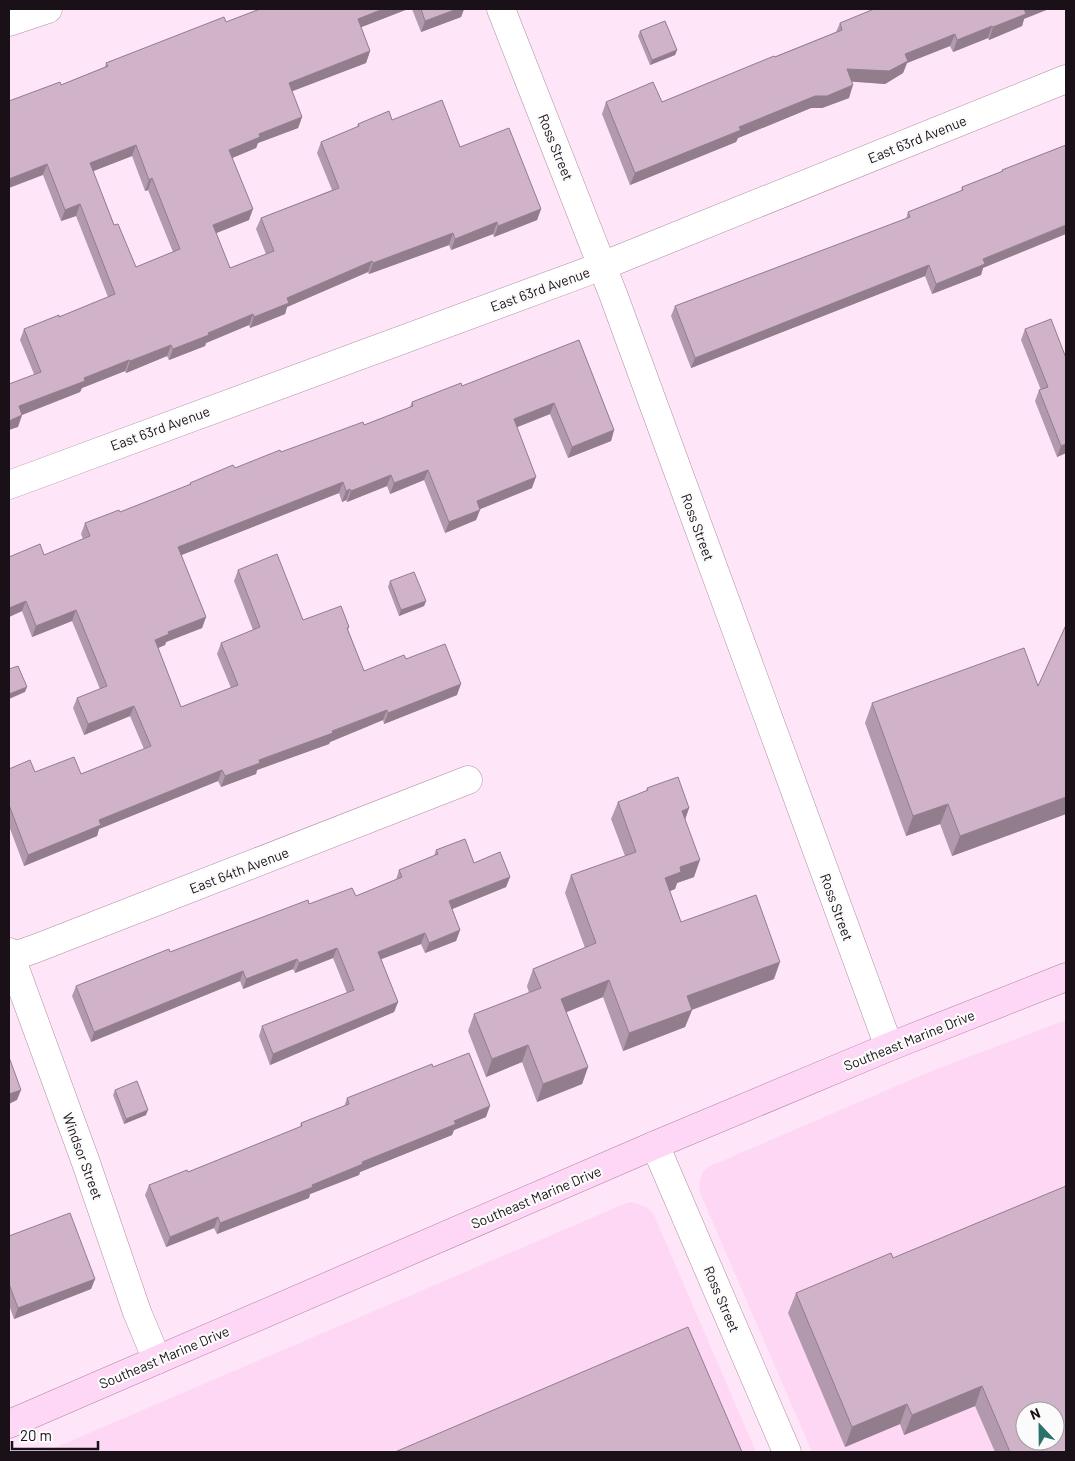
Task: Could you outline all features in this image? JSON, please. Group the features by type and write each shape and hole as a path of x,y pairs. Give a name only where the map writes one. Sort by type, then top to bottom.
{"main road":[{"name":"Southeast Marine Drive","path":"9,1424 655,1145 889,1047 1066,977"}],"street":[{"path":"9,22 48,9"},
{"name":"Ross Street","path":"501,9 602,266 889,1047"},
{"name":"East 63rd Avenue","path":"9,485 602,266 1066,79"},
{"name":"East 64th Avenue","path":"9,956 37,948 468,780"},
{"name":"Windsor Street","path":"9,956 85,1160 137,1312 158,1360"},
{"name":"Ross Street","path":"655,1145 787,1452"}],"shaded area":[{"path":"1066,1020 1066,1452 812,1452 701,1195 700,1181 703,1172 708,1167 929,1072"},
{"path":"632,1202 646,1207 653,1213 756,1452 45,1452 624,1204"}],"building":[{"path":"260,9 383,9 358,19 370,51 289,83 302,117 259,134 260,137 229,150 253,209 213,225 230,268 274,251 261,218 339,188 321,142 389,111 392,120 442,100 460,147 509,128 541,209 498,226 497,222 455,239 453,233 373,263 372,261 287,298 289,303 254,317 253,314 208,333 209,335 173,349 171,345 129,360 84,378 85,381 19,406 22,415 9,421 9,384 41,372 24,329 115,294 80,204 65,210 47,164 9,179 9,101 60,82 61,85 108,66 106,63 224,17 226,22","holes":["136,145 149,180 152,178 180,249 136,267 118,224 114,225 90,163"]},
{"path":"421,9 457,9 425,21"},
{"path":"874,9 1024,9 1026,14 957,40 955,34 905,54 908,61 889,71 847,69 853,85 827,96 815,96 739,127 741,130 635,173 606,102 653,82 662,102 842,30 840,23"},
{"path":"665,21 677,50 652,60 640,31"},
{"path":"1066,145 1066,225 983,259 985,264 936,284 929,265 695,358 675,306 910,217 908,212 963,190 962,187"},
{"path":"1051,319 1066,358 1066,444 1061,446 1039,390 1048,387 1025,329"},
{"path":"579,340 614,430 572,447 554,403 514,419 536,477 477,501 480,510 449,522 428,470 394,483 391,475 351,491 350,489 346,491 343,482 178,547 206,617 168,632 169,634 155,640 181,707 238,685 221,643 260,627 238,570 277,554 303,620 341,606 349,627 347,628 364,671 404,655 406,659 445,644 461,684 388,713 387,710 332,731 333,733 259,760 260,763 225,776 222,770 99,820 101,825 28,855 9,805 9,769 30,760 35,772 74,757 81,774 151,746 134,706 88,724 77,698 107,686 76,610 36,626 26,601 9,608 9,557 40,544 44,555 90,536 85,523 119,510 120,512 233,465 235,468 280,450 281,452 363,422 364,425 413,406 412,402 461,383 462,386"},
{"path":"414,572 426,601 401,610 390,581"},
{"path":"1066,625 1066,797 960,836 948,804 913,816 872,703 1024,648 1038,686"},
{"path":"18,666 27,687 9,694 9,669"},
{"path":"678,777 689,808 682,811 700,860 680,867 681,872 665,878 681,922 756,895 780,962 687,996 692,1010 629,1033 609,980 561,999 588,1067 543,1084 528,1045 492,1059 474,1014 541,988 533,969 596,943 571,875 636,852 618,802 648,790 647,788"},
{"path":"465,839 474,863 500,852 510,877 449,901 460,930 429,943 425,933 378,952 398,1002 273,1054 262,1026 354,990 337,948 299,963 297,959 246,979 243,971 94,1032 76,986 169,949 170,952 308,900 309,904 352,888 356,896 402,877 399,870 438,854 436,850"},
{"path":"469,1053 490,1106 454,1121 456,1124 362,1162 363,1164 312,1185 313,1187 220,1223 218,1217 170,1237 149,1185 187,1170 188,1172 302,1126 301,1123 349,1104 347,1098 432,1064 433,1067"},
{"path":"9,1057 21,1090 9,1094"},
{"path":"137,1081 148,1110 126,1119 115,1090"},
{"path":"1066,1186 1066,1452 1010,1452 982,1386 912,1415 907,1404 852,1427 796,1293 891,1253 893,1258"},
{"path":"70,1213 95,1279 18,1308 9,1284 9,1236"},
{"path":"688,1327 742,1452 395,1452"}]}
